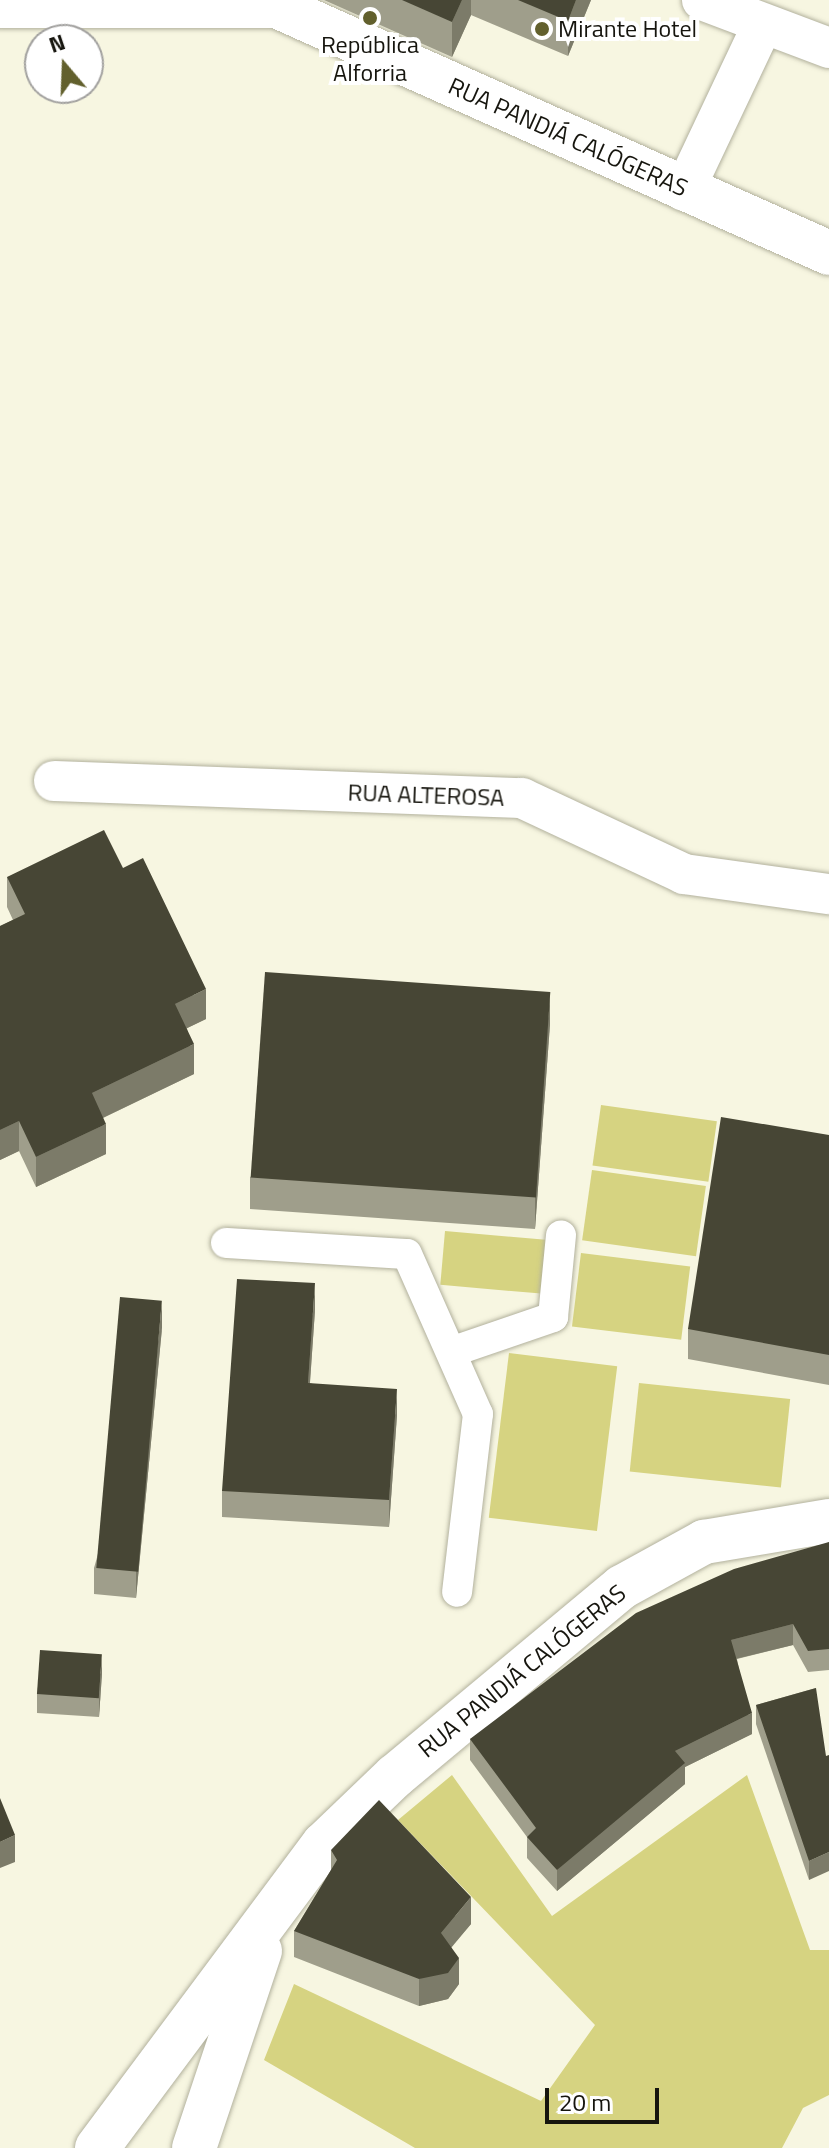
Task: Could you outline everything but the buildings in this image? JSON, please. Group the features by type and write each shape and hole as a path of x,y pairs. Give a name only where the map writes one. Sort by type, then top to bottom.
{"street":[{"path":"702,0 829,48"},
{"path":"0,8 273,4"},
{"name":"RUA PANDIÁ CALÓGERAS","path":"273,4 684,191 829,253"},
{"path":"684,191 763,24"},
{"name":"RUA ALTEROSA","path":"54,781 522,798 684,874 829,894"},
{"path":"451,1352 553,1317 561,1235"},
{"path":"226,1243 407,1254 478,1414 457,1592"},
{"name":"RUA PANDIÁ CALÓGERAS","path":"97,2148 324,1844 395,1776 622,1587 704,1542 829,1521"},
{"path":"194,2148 272,1914"}],"shaded area":[{"path":"601,1105 717,1121 708,1182 593,1165"},
{"path":"592,1170 706,1186 696,1256 582,1240"},
{"path":"445,1231 549,1240 544,1294 440,1285"},
{"path":"581,1253 690,1266 681,1340 572,1326"},
{"path":"509,1353 617,1366 597,1531 489,1518"},
{"path":"639,1383 790,1399 781,1487 630,1472"},
{"path":"452,1775 552,1916 747,1775 810,1950 829,1950 829,2095 803,2108 782,2148 415,2148 264,2060 294,1984 541,2101 595,2025 398,1820"}],"place":[{"name":"República Alforria","path":"370,18"},
{"name":"Mirante Hotel","path":"542,29"}]}
